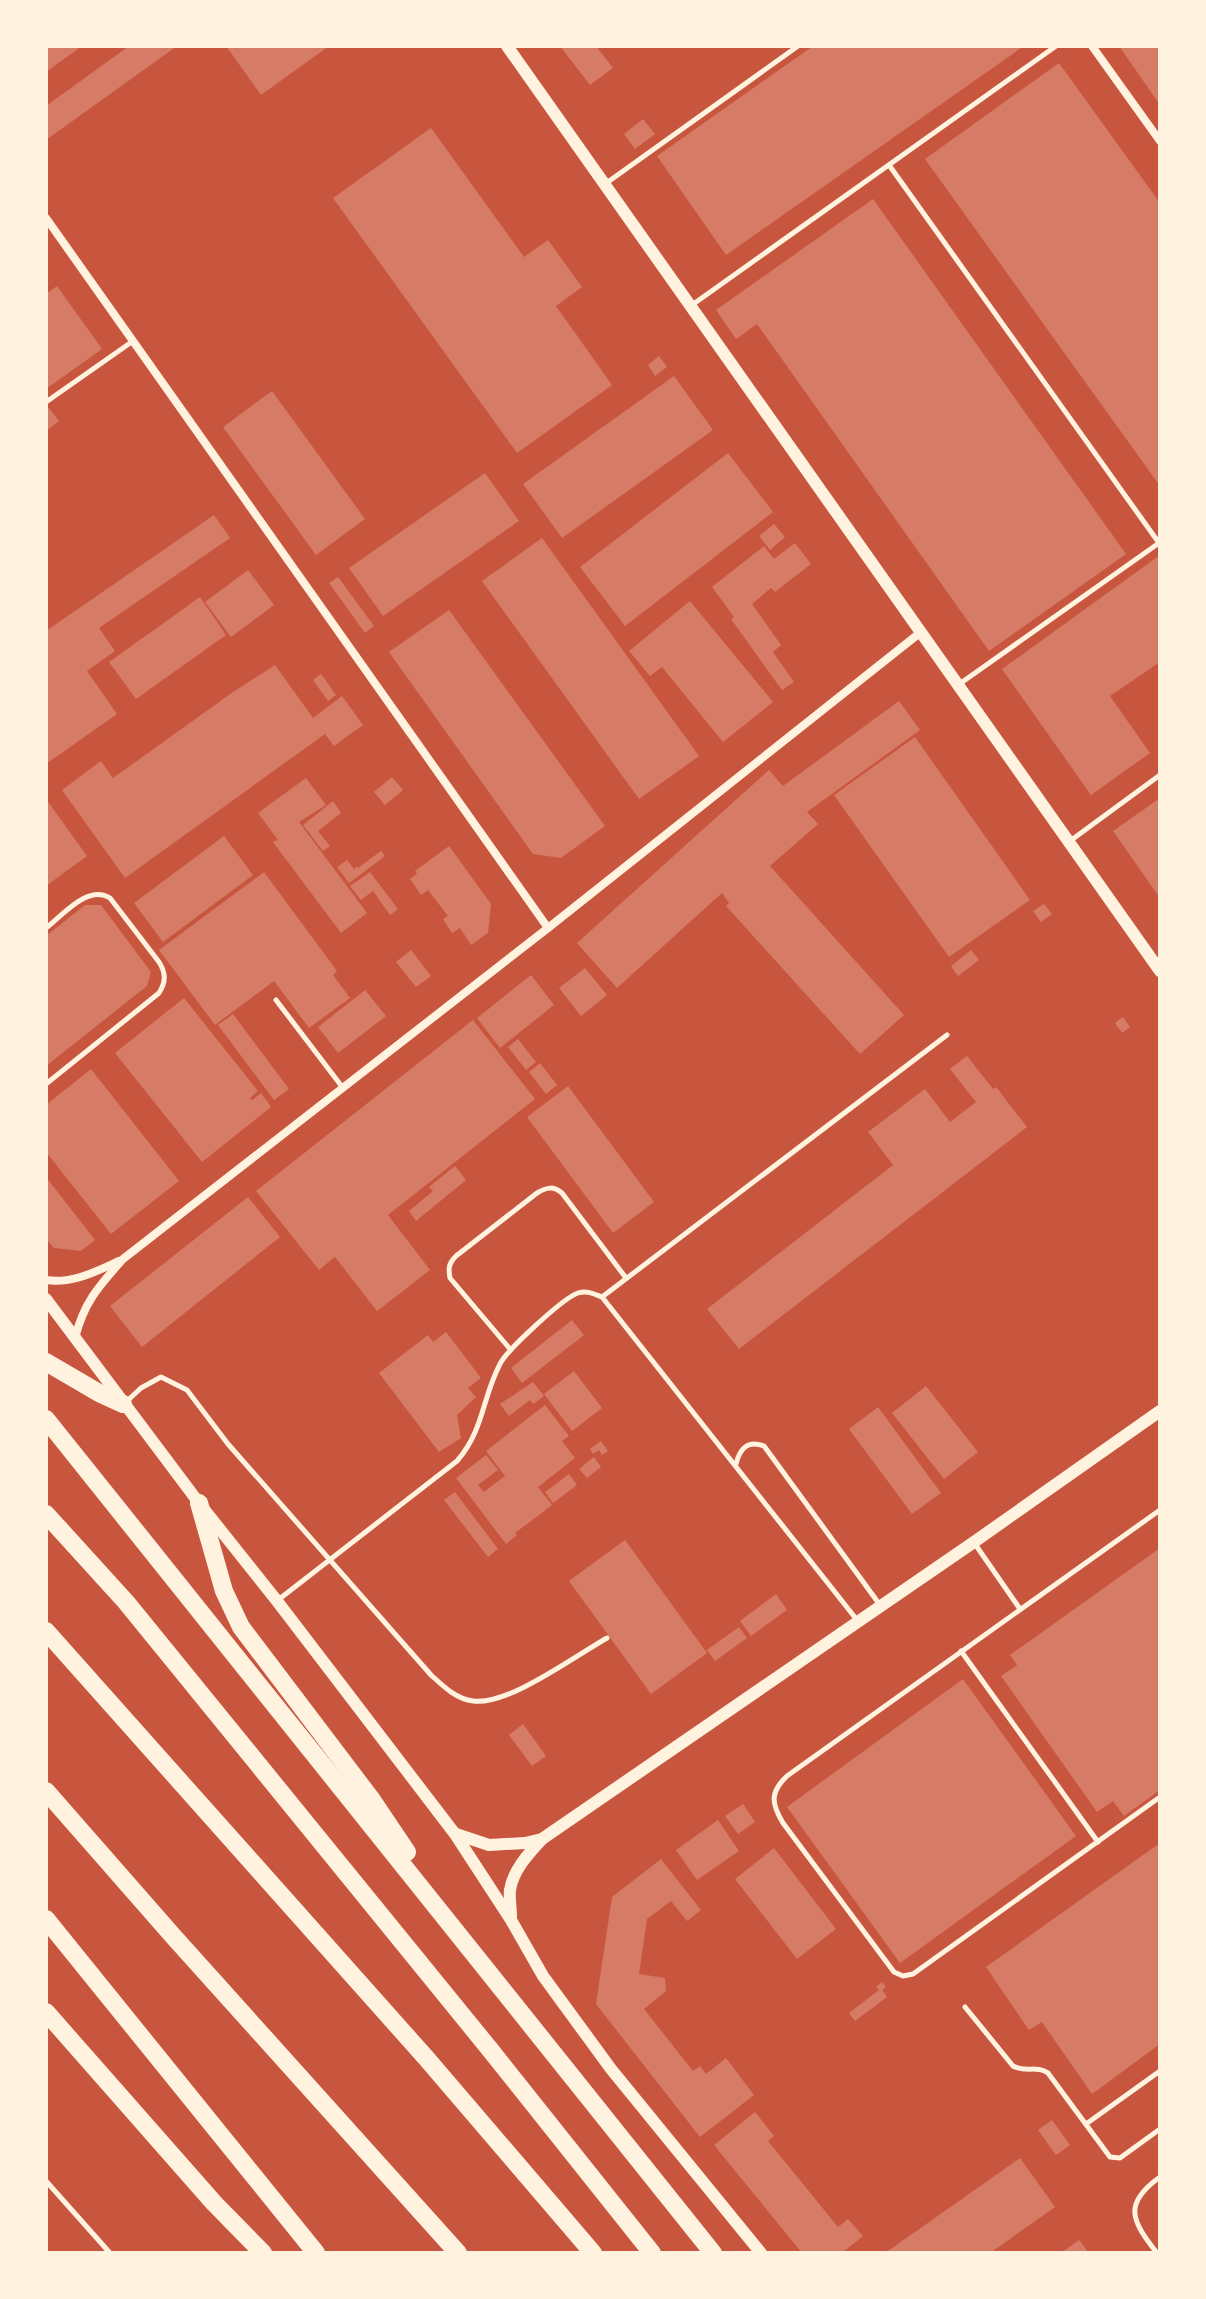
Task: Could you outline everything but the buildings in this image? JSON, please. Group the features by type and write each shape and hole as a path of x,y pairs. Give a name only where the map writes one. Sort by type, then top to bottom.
{"highway":[{"path":"46,1362 123,1404"},
{"path":"46,1419 713,2253"},
{"path":"199,1503 224,1591 241,1627 372,1800 488,1970"},
{"path":"46,1514 126,1602 652,2253"},
{"path":"46,1631 427,2059 593,2253"},
{"path":"46,1791 458,2253"},
{"path":"46,1919 316,2253"},
{"path":"46,2012 214,2203 263,2253"}],"street":[{"path":"507,46 1160,971"},
{"path":"1092,46 1160,141"},
{"path":"46,218 548,928"},
{"path":"75,1339 81,1315 123,1259 921,632"},
{"path":"46,1280 84,1277 123,1259"},
{"path":"46,1299 123,1404 455,1834 543,1976 602,2057 761,2253"},
{"path":"511,1920 510,1890 515,1876 531,1850 542,1839 1160,1411"},
{"path":"455,1834 489,1845 542,1839"}],"lane":[{"path":"604,184 798,46"},
{"path":"691,306 1056,46"},
{"path":"889,165 1160,542 958,685"},
{"path":"46,402 133,341"},
{"path":"1069,842 1160,775"},
{"path":"46,928 87,896 104,894 163,967 165,980 159,993 46,1084"},
{"path":"276,1000 343,1088"},
{"path":"602,1297 947,1035"},
{"path":"510,1349 450,1278 448,1270 456,1256 545,1188 555,1188 562,1193 627,1278"},
{"path":"277,1601 445,1472 468,1449 476,1435 495,1375 510,1349 578,1293 591,1292 602,1297 858,1621"},
{"path":"123,1404 141,1388 161,1377 187,1390 228,1444 328,1560 449,1692 471,1701 494,1701 517,1691 607,1638"},
{"path":"735,1465 738,1453 745,1446 755,1443 764,1446 881,1605"},
{"path":"1160,1510 787,1776 777,1785 773,1798 783,1823 894,1972 903,1976 913,1974 1160,1797"},
{"path":"974,1542 1020,1609"},
{"path":"961,1651 1098,1842"},
{"path":"965,2007 1009,2063 1018,2069 1040,2069 1048,2073 1113,2158 1120,2158 1160,2129"},
{"path":"1086,2124 1160,2071"},
{"path":"1157,2253 1137,2224 1134,2208 1140,2193 1160,2177"},
{"path":"46,2181 110,2253"}]}
